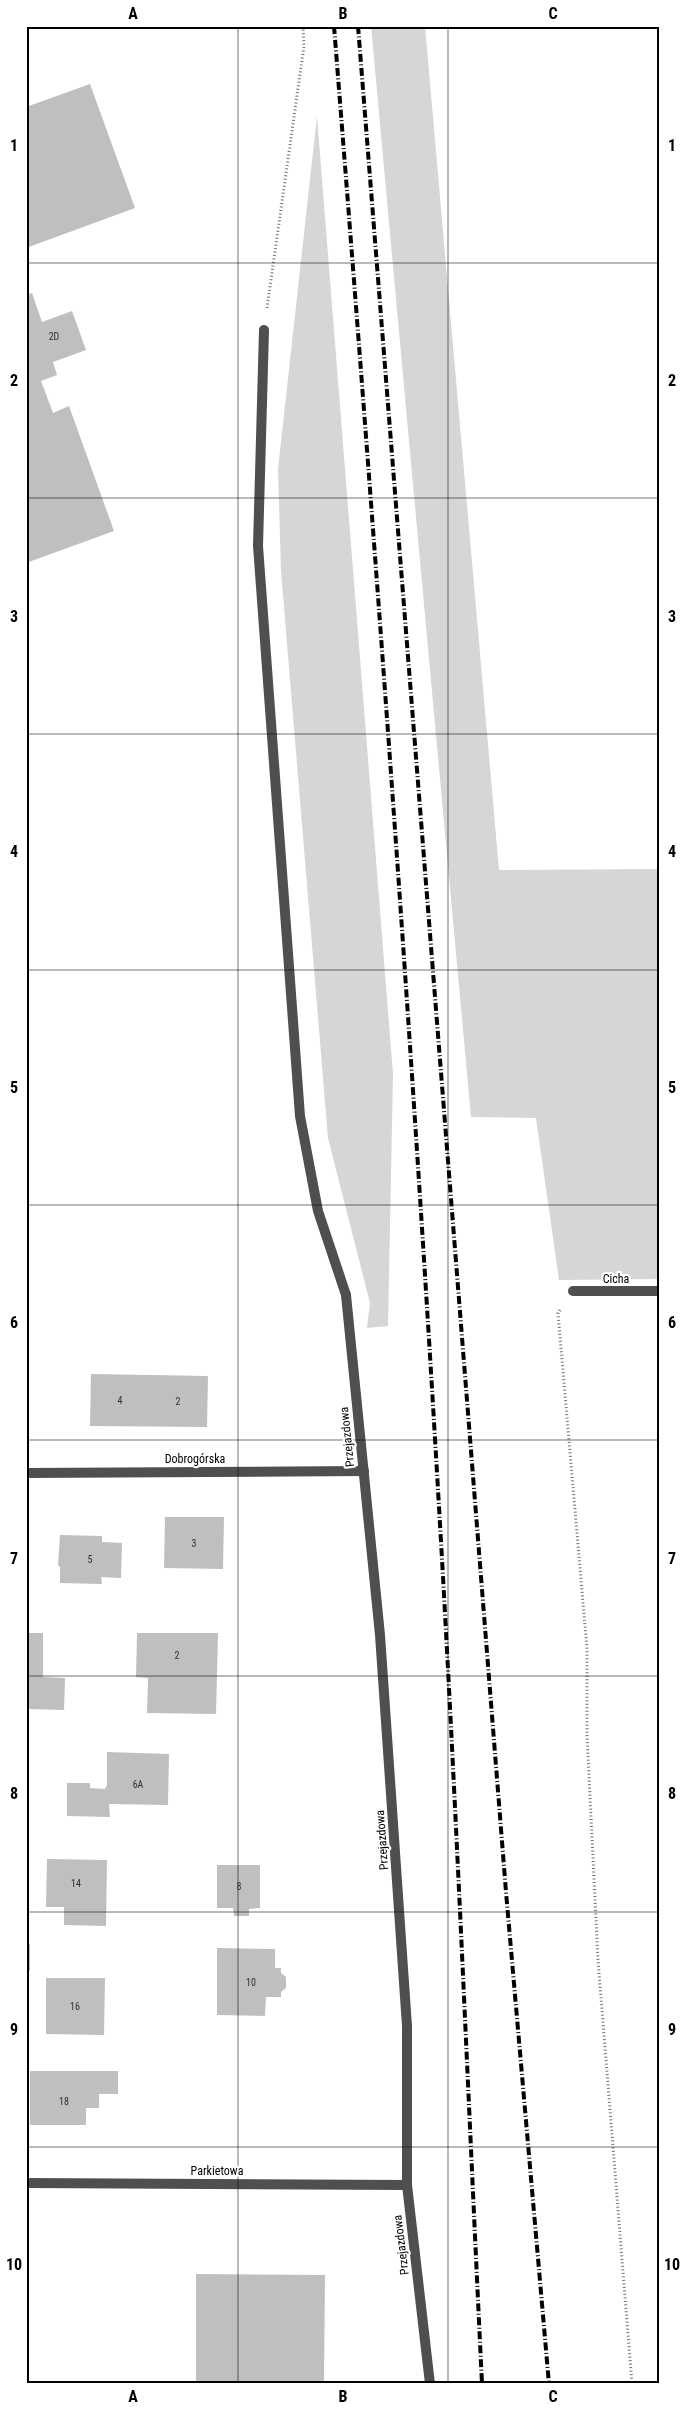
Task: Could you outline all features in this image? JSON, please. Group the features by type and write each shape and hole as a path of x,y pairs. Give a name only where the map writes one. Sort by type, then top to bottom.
{"street":[{"name":"Przejazdowa","path":"264,330 258,546 300,1116 318,1211 346,1295 380,1635 408,2026 407,2185 430,2384"},
{"name":"Cicha","path":"572,1291 660,1292"},
{"name":"Dobrogórska","path":"26,1473 364,1471"},
{"name":"Parkietowa","path":"26,2183 407,2185"}],"path":[{"path":"264,330 304,46 303,26"},
{"path":"572,1291 558,1313 586,1648 587,1735 598,1960 632,2384"}],"shaded area":[{"path":"371,26 425,26 499,870 660,869 660,1279 559,1280 536,1118 471,1117"},
{"path":"317,116 393,1074 388,1326 367,1328 370,1303 328,1138 281,571 278,469"}],"building":[{"path":"90,84 135,208 26,248 26,107"},
{"path":"32,293 42,322 72,311 86,350 53,362 57,375 41,381 53,413 69,406 114,531 26,563 26,295"},
{"path":"91,1374 208,1376 207,1427 90,1426"},
{"path":"165,1517 224,1517 223,1569 164,1568"},
{"path":"60,1535 102,1536 102,1542 122,1543 121,1578 101,1577 102,1584 60,1583 60,1567 58,1565"},
{"path":"26,1633 43,1633 43,1677 65,1678 64,1710 26,1709"},
{"path":"137,1633 218,1633 216,1714 147,1713 148,1678 136,1677"},
{"path":"107,1752 169,1754 168,1805 109,1804 110,1817 67,1816 67,1783 90,1783 90,1788 105,1789 107,1785"},
{"path":"47,1859 107,1860 106,1926 64,1925 64,1907 46,1907"},
{"path":"217,1865 260,1865 260,1908 249,1909 249,1916 234,1916 233,1908 217,1908"},
{"path":"26,1944 30,1944 30,1971 26,1971"},
{"path":"217,1948 275,1949 275,1968 281,1968 281,1973 286,1977 286,1988 281,1992 281,1997 266,1997 265,2016 217,2015"},
{"path":"46,1978 105,1978 104,2035 46,2034"},
{"path":"30,2071 118,2071 118,2094 99,2094 99,2108 86,2108 86,2125 30,2125"},
{"path":"196,2274 325,2275 324,2384 196,2384"}],"railway":[{"path":"334,26 393,802 432,1383 454,1779 482,2384"},
{"path":"358,26 506,1892 549,2384"}]}
